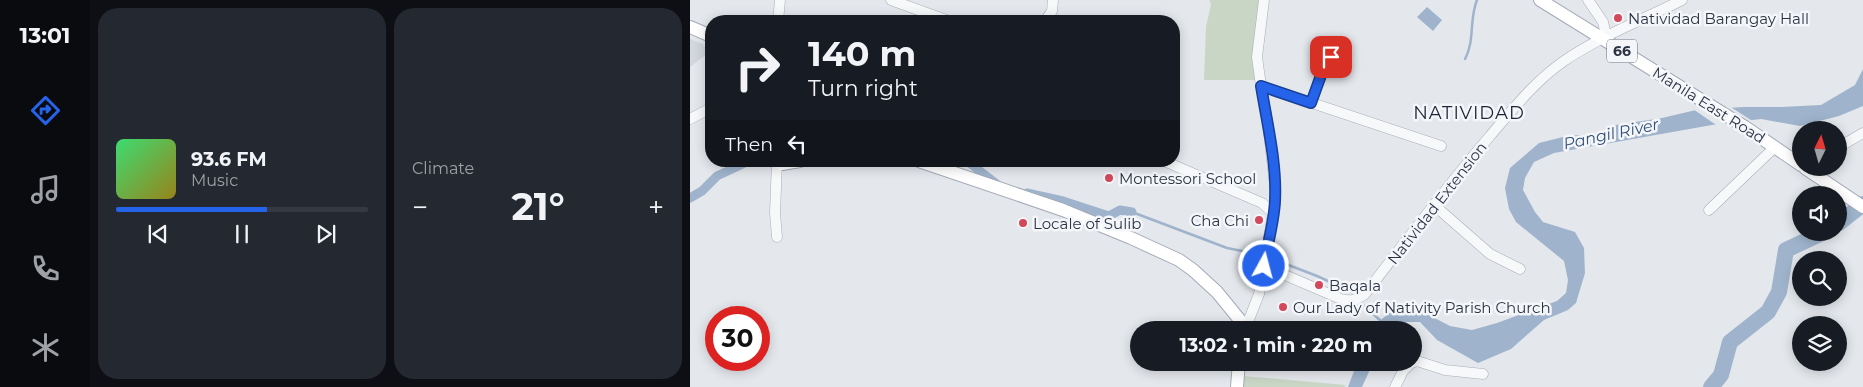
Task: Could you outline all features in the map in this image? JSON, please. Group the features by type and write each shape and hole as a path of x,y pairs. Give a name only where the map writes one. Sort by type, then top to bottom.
{"main road":[{"name":"Manila East Road","path":"1540,0 1745,127 1792,159"},
{"path":"690,27 705,33"},
{"path":"937,167 1063,210 1178,260 1199,275 1217,292 1240,321"},
{"path":"1817,176 1859,204"},
{"path":"1237,387 1238,371"}],"street":[{"path":"779,15 780,0"},
{"path":"892,0 933,15"},
{"path":"1049,15 1052,11 1052,0"},
{"path":"1247,321 1259,294 1275,202 1273,166 1261,86 1258,46 1264,0"},
{"path":"1588,0 1603,22 1605,31 1602,38"},
{"name":"Natividad Extension","path":"1264,266 1341,299 1357,300 1365,294 1469,160 1518,103 1543,78 1564,61 1602,38 1682,0"},
{"path":"1311,103 1324,67 1331,57"},
{"path":"1261,86 1441,146"},
{"path":"690,119 705,111"},
{"path":"1848,142 1863,133"},
{"path":"1709,210 1775,147"},
{"path":"777,167 775,213 777,237"},
{"path":"1178,167 1262,203 1273,213"},
{"path":"1434,205 1486,250 1503,262 1520,269"},
{"path":"1395,387 1403,371 1417,361 1445,370 1483,374"}],"shaded area":[{"path":"690,39 703,44 705,55 690,67"}],"green space":[{"path":"1209,0 1262,0 1257,80 1204,80 1206,27 1211,4"},
{"path":"1243,376 1346,385 1344,387 1243,387"}],"water":[{"path":"1427,7 1442,20 1433,31 1417,17"},
{"name":"Pangil River","path":"1863,69 1863,106 1839,116 1820,121 1792,121 1792,125 1761,119 1712,125 1554,153 1534,162 1525,178 1523,190 1543,222 1575,232 1584,248 1585,273 1576,303 1568,310 1544,320 1511,349 1478,363 1437,340 1422,324 1422,321 1380,321 1394,309 1425,313 1450,326 1472,330 1557,301 1566,293 1568,280 1564,261 1516,222 1509,209 1505,188 1510,168 1539,143 1567,136 1595,134 1616,125 1662,118 1696,110 1821,105 1855,85"},
{"path":"1354,371 1369,371 1362,387 1348,387"}],"pier":[{"path":"1729,106 1754,122 1719,127 1693,109"}],"waterway":[{"path":"1465,59 1470,45 1473,15 1477,0"},
{"path":"690,198 702,191 717,176 736,167"},
{"path":"975,167 998,185"},
{"path":"1027,193 1063,201 1109,216 1120,210 1132,212"},
{"path":"1847,217 1863,204"},
{"path":"1132,212 1227,248 1252,253"},
{"path":"1711,387 1721,375 1730,342 1768,312 1779,292 1786,250 1805,241"},
{"path":"1273,259 1352,292"},
{"path":"1361,303 1381,321"}],"place":[{"name":"Natividad Barangay Hall","path":"1618,18"},
{"name":"Montessori School","path":"1109,178"},
{"name":"Cha Chi","path":"1259,220"},
{"name":"Locale of Sulib","path":"1023,223"},
{"name":"Baqala","path":"1319,285"},
{"name":"Our Lady of Nativity Parish Church","path":"1283,307"}],"district":[{"name":"NATIVIDAD","path":"1469,113"}],"route":[{"path":"1264,266 1275,202 1275,186 1268,125 1261,86 1311,103 1324,67 1331,57"}]}
